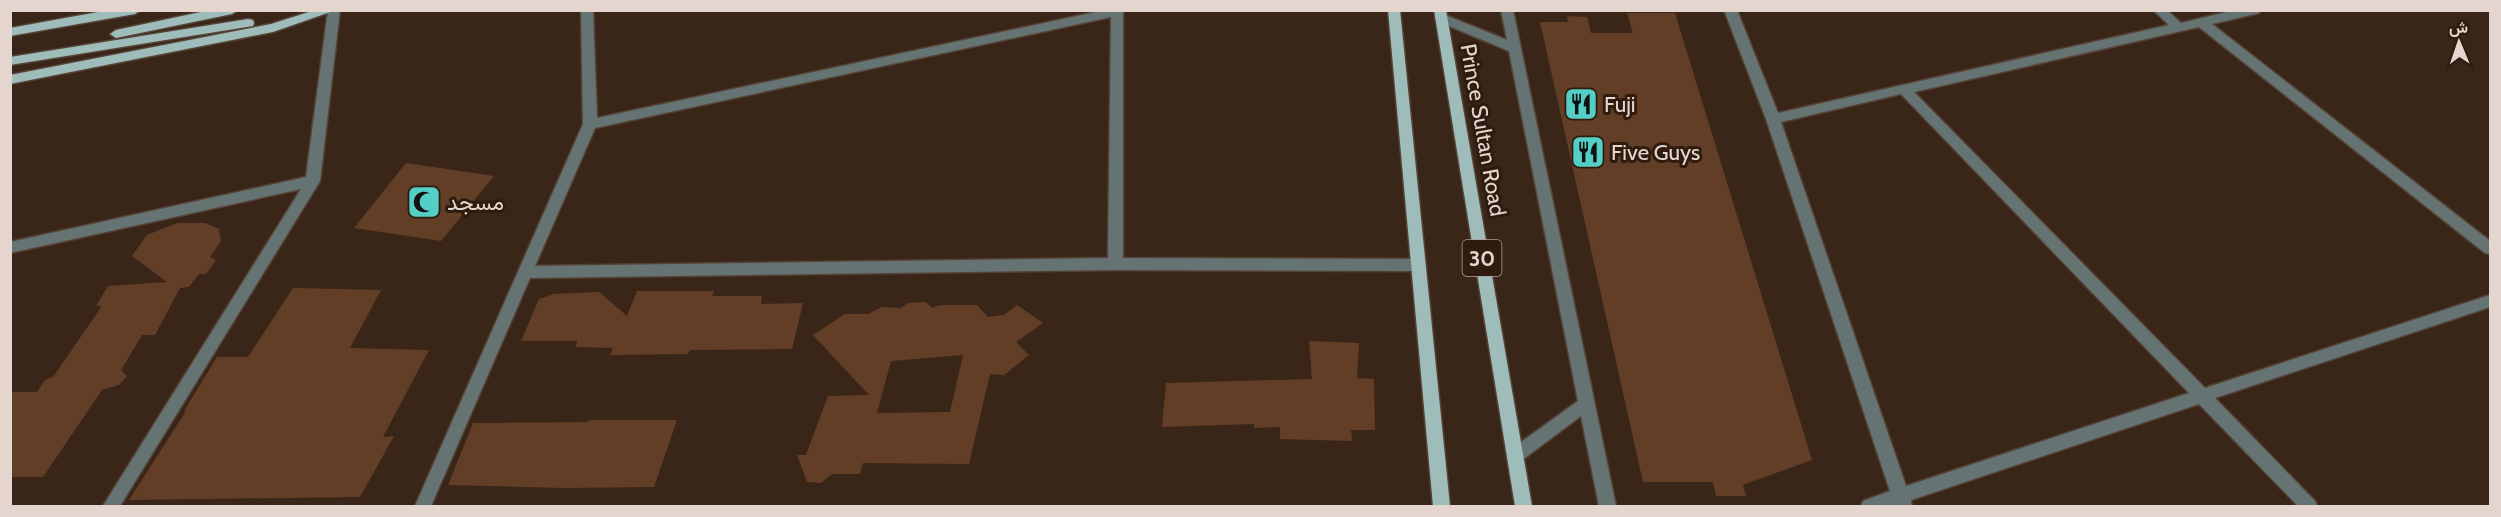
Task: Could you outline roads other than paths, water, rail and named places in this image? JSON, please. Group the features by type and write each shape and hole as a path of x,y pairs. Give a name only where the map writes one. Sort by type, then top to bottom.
{"main road":[{"path":"10,30 105,10"},
{"path":"10,30 135,10"},
{"path":"10,56 232,10"},
{"path":"10,61 330,10"},
{"path":"10,80 273,28 330,10"},
{"path":"1394,10 1442,507"},
{"name":"Prince Sultan Road","path":"1440,14 1524,507"}],"street":[{"path":"111,507 314,181 330,10"},
{"path":"423,507 590,124 587,10"},
{"path":"1507,10 1608,507"},
{"path":"1730,10 1773,119 1903,501"},
{"path":"2159,10 2180,28"},
{"path":"1773,119 2255,10"},
{"path":"590,124 1117,11 1115,264"},
{"path":"1440,14 1514,48"},
{"path":"2203,23 2490,249"},
{"path":"1905,90 2309,507"},
{"path":"10,248 314,181"},
{"path":"525,272 1115,264 1419,265"},
{"path":"1869,507 1903,501 2202,396 2490,301"},
{"path":"1516,454 1587,404"}],"place":[{"name":"Fuji","path":"1581,104"},
{"name":"Five Guys","path":"1588,152"},
{"name":"مسجد","path":"424,202"}]}
